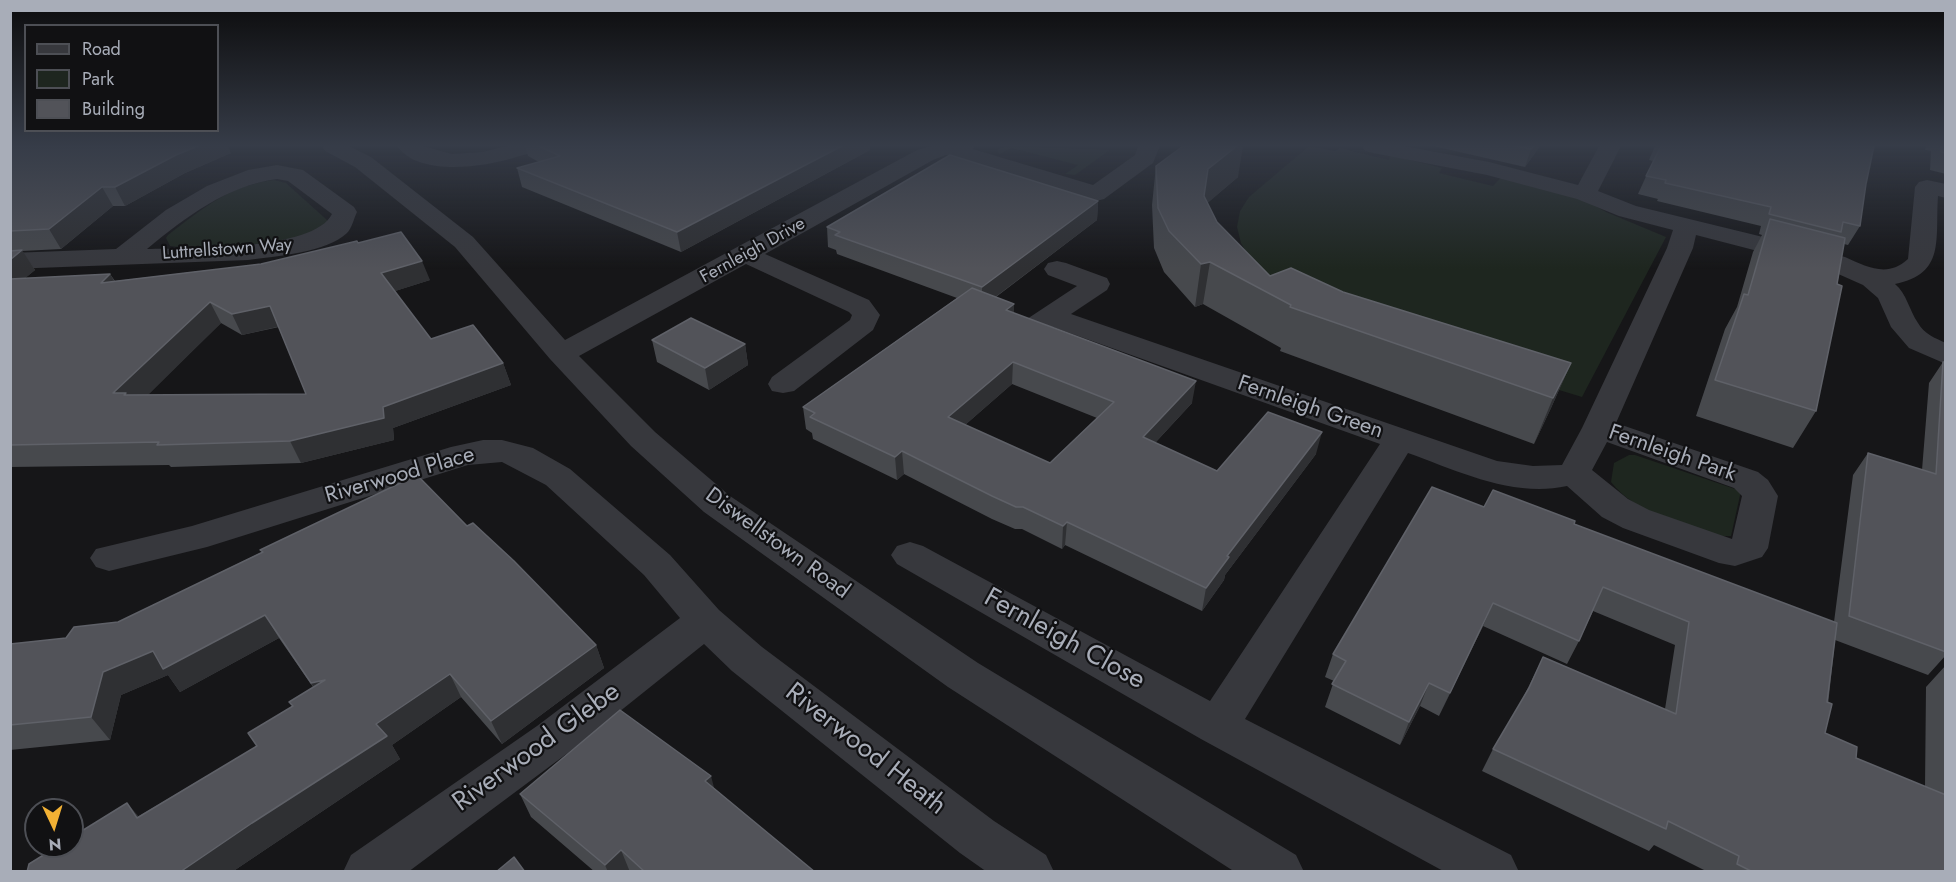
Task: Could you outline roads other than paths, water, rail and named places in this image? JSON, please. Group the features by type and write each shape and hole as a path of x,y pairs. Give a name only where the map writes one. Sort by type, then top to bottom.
{"street":[{"name":"Luttrellstown Way","path":"123,257 156,230 208,195 225,187"},
{"name":"Luttrellstown Way","path":"10,261 286,248 308,243 336,230 345,219 345,212 311,187"},
{"name":"Diswellstown Road","path":"395,187 464,242 560,353 644,439 727,510 963,675 1279,872"},
{"name":"Fernleigh Drive","path":"560,353 593,339 874,187"},
{"path":"1073,187 1096,194 1105,187"},
{"path":"1559,187 1585,194 1628,211 1836,263 1872,279 1890,294 1905,327 1919,342 1946,355"},
{"path":"1585,194 1589,187"},
{"path":"1872,279 1912,272 1921,260 1927,187"},
{"path":"1928,187 1946,191"},
{"name":"Fernleigh Park","path":"1598,428 1746,480 1756,488 1760,496 1749,548 1735,553 1719,550 1636,519 1615,508 1574,473 1598,428 1680,248 1686,226"},
{"path":"747,255 859,306 866,315 863,324 783,384"},
{"name":"Fernleigh Green","path":"1057,269 1097,284 1040,322 1491,471 1514,476 1557,478 1574,473"},
{"path":"1217,726 1400,440"},
{"name":"Riverwood Place","path":"109,558 194,538 463,455 483,451 502,451 521,456 558,477 657,565 705,621"},
{"name":"Fernleigh Close","path":"910,555 1217,726 1494,872"},
{"name":"Riverwood Glebe","path":"368,872 553,739 705,621"},
{"name":"Riverwood Heath","path":"705,621 747,659 877,760 977,837 1029,872"}]}
